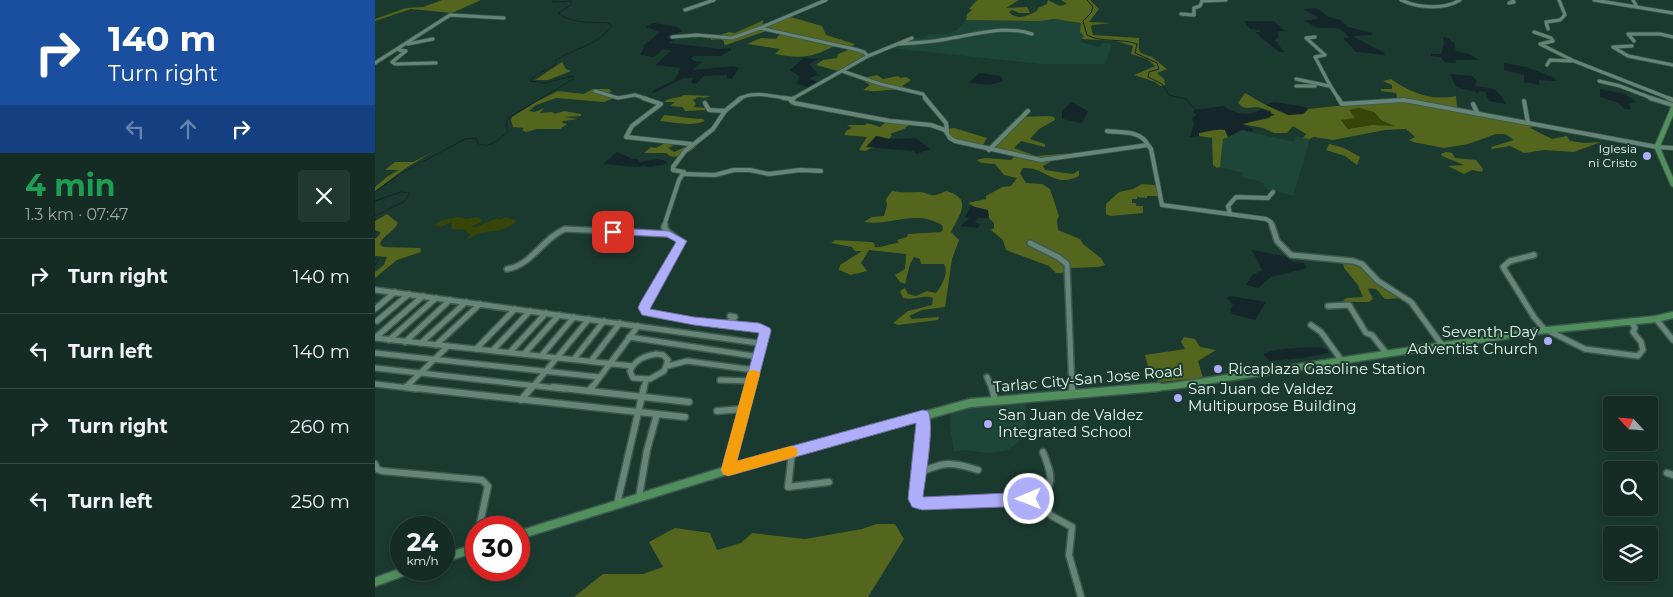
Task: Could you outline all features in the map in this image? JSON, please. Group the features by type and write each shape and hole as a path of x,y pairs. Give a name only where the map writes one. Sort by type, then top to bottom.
{"main road":[{"path":"1673,109 1658,140 1657,147 1673,184"},
{"name":"Tarlac City-San Jose Road","path":"530,532 728,470 971,403 1173,386 1546,330 1656,319 1673,315"},
{"path":"375,582 390,577"}],"street":[{"path":"685,10 714,0"},
{"path":"672,37 697,35 732,38 761,28 826,0"},
{"path":"1181,14 1194,15 1194,8 1200,6 1202,1 1226,0"},
{"path":"1401,0 1413,5 1433,6 1456,3 1460,0"},
{"path":"1509,3 1514,2 1512,0"},
{"path":"1548,29 1546,22 1560,20 1565,15 1559,0"},
{"path":"1596,0 1673,13"},
{"path":"1633,0 1638,12"},
{"path":"1648,9 1657,14"},
{"path":"375,63 450,15 504,18"},
{"path":"761,28 854,48 868,56"},
{"path":"898,44 941,40 974,32 1020,31 1032,34"},
{"path":"1534,32 1553,39 1553,41 1540,44 1574,61 1673,100"},
{"path":"1635,41 1628,34 1660,34 1673,37"},
{"path":"1315,37 1306,38 1325,55 1315,57 1324,72 1329,86 1342,104 1402,100 1657,147 1673,148"},
{"path":"821,171 800,170 769,174 750,170 734,170 715,175 683,174 683,171 672,170 691,144 716,126 725,111 744,96 759,95 792,99 868,56 912,38"},
{"path":"405,45 433,39"},
{"path":"1632,46 1613,47 1627,56 1673,64"},
{"path":"396,51 406,51 394,58 392,62 395,64 436,63"},
{"path":"1547,65 1550,60 1574,61"},
{"path":"842,71 880,84 923,94 931,108 947,124 949,137 953,140 989,150 1041,160 1148,145"},
{"path":"1296,79 1318,86"},
{"path":"1599,82 1616,84 1641,95 1673,105"},
{"path":"1296,86 1329,86"},
{"path":"595,91 618,98 635,95 661,104 634,124 626,137 691,144"},
{"path":"792,99 792,102 800,105 890,121 935,126 947,132"},
{"path":"1524,101 1528,123"},
{"path":"705,103 709,110 725,111"},
{"path":"1473,104 1479,114"},
{"path":"989,150 1028,111"},
{"path":"1107,131 1142,136 1147,141 1151,149 1164,210"},
{"path":"669,234 664,227 679,180 683,174"},
{"path":"1230,214 1228,206 1236,197 1268,198 1273,192"},
{"path":"1162,205 1267,219 1271,222 1277,241 1293,256 1360,263 1378,281 1411,302 1442,345"},
{"path":"507,269 516,267 555,232 565,228 669,234 679,238 682,242 669,260 661,280 646,303 645,311 691,320 759,327 765,331 728,470"},
{"path":"1030,243 1058,257 1067,264 1067,300 1072,355 1072,395"},
{"path":"1534,255 1511,261 1503,266 1534,317 1546,330 1585,349 1639,356 1643,350 1641,342 1633,332 1635,328 1631,321"},
{"path":"376,290 758,342"},
{"path":"375,309 395,292"},
{"path":"377,321 409,294"},
{"path":"375,338 423,296"},
{"path":"389,340 436,298"},
{"path":"405,342 451,300"},
{"path":"421,343 466,302"},
{"path":"437,345 480,304"},
{"path":"1328,306 1349,305 1366,333 1372,334 1387,354"},
{"path":"476,349 515,309"},
{"path":"493,350 530,311"},
{"path":"510,352 546,313"},
{"path":"524,354 559,315"},
{"path":"727,324 734,318 730,316"},
{"path":"541,356 574,317"},
{"path":"521,400 589,319"},
{"path":"1656,319 1673,340"},
{"path":"574,359 604,321"},
{"path":"591,361 620,323"},
{"path":"1311,325 1321,332 1342,361"},
{"path":"589,391 638,326"},
{"path":"375,338 632,366"},
{"path":"629,338 753,356"},
{"path":"406,387 448,346"},
{"path":"375,353 599,377"},
{"path":"668,366 667,358 656,354 641,358 632,366 630,374 633,378 646,380 658,376 668,366 689,361 754,370"},
{"path":"375,368 689,402"},
{"path":"987,377 991,382 995,400"},
{"path":"617,504 646,380"},
{"path":"719,380 751,381"},
{"path":"375,384 685,417"},
{"path":"717,411 743,409"},
{"path":"639,497 643,468 657,414"},
{"path":"923,415 923,435 915,499 921,504 993,500 1037,501 1048,492 1051,485 1051,475 1043,452"},
{"path":"793,452 787,487 829,482"},
{"path":"918,473 943,463 961,464 978,470"},
{"path":"375,464 377,469 382,471 482,480 487,484 487,492 482,516"},
{"path":"1037,501 1052,516 1072,527 1069,555 1081,597"}],"shaded area":[{"path":"1316,8 1329,17 1341,20 1348,27 1373,33 1372,35 1354,37 1384,52 1385,55 1356,52 1343,38 1349,38 1343,31 1336,28 1319,28 1304,21 1318,19 1303,9"},
{"path":"1044,19 1077,21 1081,23 1084,36 1080,42 1099,47 1103,43 1112,44 1105,64 1041,64 891,48 914,37 922,39 929,34 947,34 957,30 966,20 1039,21"},
{"path":"1244,21 1274,21 1287,31 1278,31 1278,37 1275,40 1284,52 1279,52 1255,32 1261,32 1260,30 1250,29"},
{"path":"653,23 678,27 682,31 669,36 668,38 677,38 669,43 720,49 731,48 731,50 721,56 694,56 691,58 694,61 702,62 693,70 734,66 739,68 732,79 727,78 727,75 704,76 696,84 691,83 693,78 683,78 654,93 652,92 674,80 681,68 655,65 671,51 663,49 654,57 640,55 644,48 643,46 660,32 646,27"},
{"path":"1443,37 1448,38 1454,43 1456,51 1469,54 1479,60 1455,60 1456,63 1444,62 1441,57 1431,56 1431,54 1441,54 1444,44"},
{"path":"804,58 819,59 809,64 819,75 809,78 817,82 808,87 797,84 799,76 790,70"},
{"path":"1504,63 1526,67 1555,78 1556,81 1539,80 1539,85 1524,82 1524,75 1504,70"},
{"path":"979,73 1001,76 1003,81 990,85 969,83"},
{"path":"1450,74 1472,76 1477,81 1476,86 1494,90 1500,94 1506,104 1489,101 1485,92 1479,91 1479,93 1456,87"},
{"path":"1600,89 1625,94 1637,102 1629,103 1631,109 1624,109 1619,103 1600,97"},
{"path":"1071,102 1088,111 1082,123 1062,119 1062,111"},
{"path":"1274,102 1308,109 1303,114 1288,115 1266,105"},
{"path":"1224,106 1243,114 1253,113 1262,109 1275,115 1242,124 1253,129 1252,132 1242,130 1228,137 1225,130 1222,129 1199,133 1199,136 1190,137 1194,124 1192,118 1197,115 1193,112 1194,110"},
{"path":"1242,130 1294,142 1296,136 1310,139 1293,196 1263,188 1265,183 1242,177 1243,173 1220,167 1223,139"},
{"path":"876,136 889,139 916,138 930,149 917,154 913,151 866,147"},
{"path":"617,152 633,159 638,159 640,162 657,159 667,161 666,164 651,167 645,167 645,165 640,167 603,164"},
{"path":"971,206 988,210 989,218 978,218 975,222 980,224 978,228 960,226 969,219 965,217"},
{"path":"1252,250 1284,256 1293,262 1304,263 1307,268 1271,277 1258,288 1246,285 1252,275 1262,270"},
{"path":"1230,296 1266,302 1255,320 1232,314 1230,310 1233,305 1227,298"},
{"path":"1320,347 1328,350 1328,353 1303,358 1270,361 1263,355 1282,349"},
{"name":"San Juan de Valdez Integrated School","path":"1026,400 1026,436 1008,450 989,453 965,450 954,452 950,427 951,410 972,405"}],"green space":[{"path":"442,0 481,0 452,13 411,9 375,21 375,19 406,8 423,7"},
{"path":"977,0 1019,0 1006,8 1027,7 1030,13 1019,13 1012,10 1009,12 1019,17 1037,11 1038,8 1047,4 1048,0 1060,6 1067,4 1061,0 1090,0 1099,9 1089,22 1111,23 1092,25 1093,35 1139,38 1139,50 1141,53 1152,57 1167,69 1157,73 1164,79 1165,85 1160,86 1155,82 1134,75 1155,66 1147,59 1131,54 1133,46 1116,41 1082,39 1084,36 1080,32 1081,23 1054,19 1039,21 966,20 967,14 972,10 969,9"},
{"path":"787,16 822,26 826,35 855,44 851,47 763,27"},
{"path":"764,20 762,24 767,23 761,27 836,45 813,55 793,57 775,54 780,49 747,44 761,38 776,39 780,34 766,31 726,45 720,39 711,40 711,38 729,32 735,33"},
{"path":"851,49 866,55 838,71 816,65 823,60 837,58 838,54"},
{"path":"562,62 566,69 571,71 548,80 535,80"},
{"path":"877,75 883,79 898,76 911,80 902,86 906,88 904,92 899,90 863,90 870,85 865,82 868,77"},
{"path":"1391,79 1414,92 1430,97 1456,96 1457,106 1460,110 1535,125 1530,128 1552,139 1567,136 1570,141 1585,143 1601,142 1574,152 1544,150 1524,153 1510,146 1492,149 1491,147 1514,140 1505,134 1496,134 1468,144 1444,148 1409,140 1415,137 1406,129 1385,130 1333,140 1314,137 1310,139 1303,138 1306,134 1293,126 1287,133 1274,133 1263,128 1242,124 1270,118 1271,111 1258,107 1243,107 1238,103 1245,93 1280,111 1303,114 1308,109 1397,98 1396,93 1381,91 1381,89 1392,89 1392,85 1383,81","holes":["1359,108 1374,112 1381,120 1394,126 1372,125 1348,129 1341,120 1355,118 1349,110"]},
{"path":"593,89 609,89 611,91 607,96 614,98 604,102 556,98 536,105 529,111 535,112 544,108 540,113 552,112 555,114 564,111 581,114 581,116 565,117 578,119 563,121 562,123 567,124 560,129 537,129 526,132 522,130 524,128 513,127 512,117 558,91 584,94"},
{"path":"684,95 711,96 698,97 693,100 696,104 693,107 706,108 705,110 685,111 683,107 670,106 675,102 664,102"},
{"path":"1359,108 1374,112 1381,120 1395,126 1372,125 1348,129 1341,119 1354,118 1348,110"},
{"path":"664,115 703,119 705,121 688,124 660,121"},
{"path":"1018,117 1054,117 1055,120 1039,129 1030,139 1045,144 1045,147 1021,141 1014,148 1036,156 1098,151 1044,159 953,139 946,129 954,128 987,138 983,145 989,146"},
{"path":"887,121 910,124 904,129 890,134 892,135 889,139 877,136 867,147 874,147 865,151 859,150 867,137 844,135 846,131 852,128 847,125 865,125 867,123 880,127"},
{"path":"1225,130 1228,137 1223,139 1220,167 1217,168 1213,165 1212,138 1199,136 1199,133"},
{"path":"667,142 679,143 668,148 674,152 687,146 697,145 689,152 677,157 666,153 644,153 651,147 656,148"},
{"path":"1329,144 1344,148 1360,157 1357,165 1345,156 1326,150"},
{"path":"1446,152 1452,153 1455,158 1476,160 1483,169 1482,172 1472,170 1464,174 1448,166 1464,165 1442,156 1441,154"},
{"path":"431,153 406,168 375,191 375,187 399,170 385,170 395,162 413,162"},
{"path":"1014,157 1038,161 1055,159 1043,166 1045,170 1073,174 1079,170 1079,176 1063,180 1056,179 1031,168 1023,168 1020,173 1026,183 1042,184 1050,189 1059,216 1057,220 1058,230 1080,239 1083,244 1101,258 1105,265 1071,268 1065,273 1056,273 1049,266 1006,250 1003,240 991,230 994,228 994,223 989,218 989,215 983,209 978,209 968,203 986,199 986,196 1002,187 1011,186 1017,178 1004,175 995,164 982,163 976,160 985,158 1011,160"},
{"path":"1142,184 1155,185 1159,196 1132,199 1132,203 1136,203 1136,206 1143,206 1143,213 1111,216 1106,214 1106,204 1119,192 1133,189"},
{"path":"892,191 922,192 933,195 946,191 955,194 962,203 962,208 951,232 959,240 952,259 945,307 922,310 909,316 912,319 939,317 938,320 898,325 893,323 908,311 932,305 933,298 903,298 900,291 905,288 908,294 916,296 927,291 936,293 945,275 944,264 921,264 920,259 914,257 910,264 905,284 900,282 895,275 905,269 906,254 869,250 861,263 867,271 851,275 839,270 840,265 862,251 855,251 852,247 831,243 835,240 872,242 875,244 874,247 877,247 899,243 897,240 907,237 908,234 941,232 943,229 942,225 922,218 874,223 864,222 872,217 884,216 887,205 886,199"},
{"path":"387,214 398,223 383,238 380,244 383,247 420,248 421,252 397,260 375,278 375,272 384,265 387,257 375,256 375,239 380,232 375,230 375,221"},
{"path":"457,217 467,219 476,217 481,219 482,222 472,226 473,228 498,218 500,220 506,217 517,221 504,229 480,233 466,239 471,235 466,232 468,230 451,229 452,222 440,227 435,225 440,221"},
{"path":"1343,262 1360,267 1386,289 1403,298 1385,299 1376,290 1368,289 1373,299 1369,302 1346,302 1343,300 1363,297 1358,285 1344,268"},
{"path":"1184,337 1195,339 1200,347 1216,350 1198,361 1203,378 1159,382 1150,373 1145,355 1185,349 1181,342"},
{"path":"877,524 895,524 904,539 868,597 574,597 603,574 643,574 663,567 649,542 675,528 710,533 717,550 741,543 752,533 805,539 862,529"}],"waterway":[{"path":"375,192 400,174 465,139 477,138 477,143 481,145 494,143 508,132 506,125 508,118 573,79 573,76 545,83 530,81 536,75 555,65 556,60 600,38 612,26 608,23 582,22 563,17 558,13 571,5 571,1 552,2 555,0"},
{"path":"1087,0 1093,7 1091,13 1083,21 1087,35 1099,39 1137,44 1135,53 1157,63 1159,69 1149,72 1148,77 1162,84 1169,95 1186,99 1196,110"},
{"path":"375,201 401,192 410,193 405,201 375,216"},
{"path":"375,259 379,259 375,265"}],"slow traffic":[{"path":"753,374 728,470 791,452"}],"place":[{"name":"Iglesia ni Cristo","path":"1647,156"},
{"name":"Seventh-Day Adventist Church","path":"1548,341"},
{"name":"Ricaplaza Gasoline Station","path":"1218,369"},
{"name":"San Juan de Valdez Multipurpose Building","path":"1178,398"},
{"name":"San Juan de Valdez Integrated School","path":"988,424"}],"route":[{"path":"613,232 669,234 682,241 646,303 644,308 646,312 694,321 759,327 766,333 743,409 728,470 923,415 924,426 915,499 917,502 922,504 1029,499"}]}
